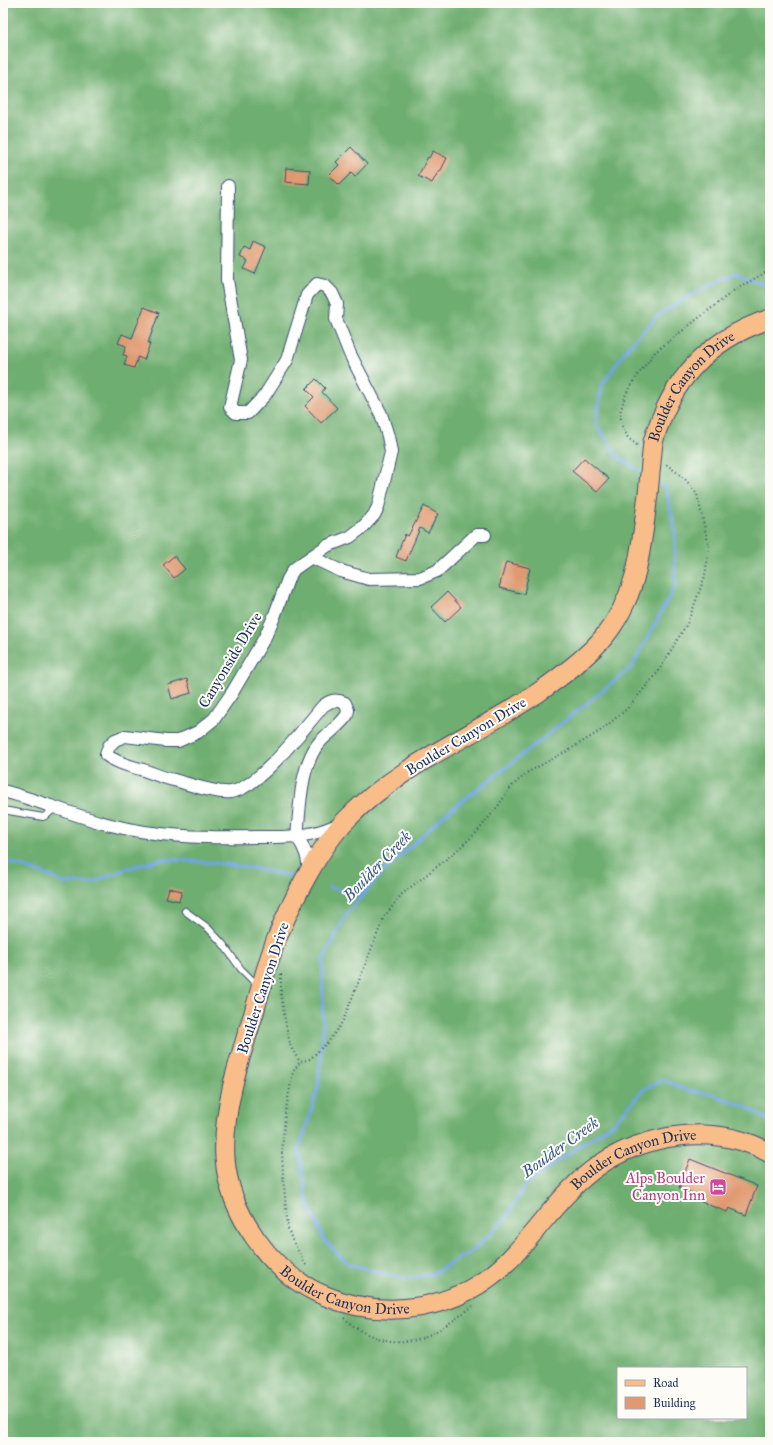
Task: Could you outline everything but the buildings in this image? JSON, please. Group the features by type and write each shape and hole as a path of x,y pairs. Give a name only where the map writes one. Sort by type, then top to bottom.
{"main road":[{"name":"Boulder Canyon Drive","path":"770,319 747,327 721,342 701,358 683,378 668,401 659,422 653,442 641,545 634,579 626,603 615,623 601,640 579,662 554,682 512,711 442,750 398,777 360,806 329,840 309,872 276,941 241,1054 226,1117 225,1159 231,1189 241,1215 259,1244 274,1261 297,1281 313,1291 332,1299 361,1307 397,1310 421,1308 444,1302 478,1285 507,1262 563,1198 582,1179 621,1152 649,1142 676,1137 707,1135 740,1140 770,1153"}],"street":[{"name":"Canyonside Drive","path":"228,186 227,280 241,360 230,407 236,413 248,413 265,395 287,360 307,295 317,284 325,286 332,292 337,304 336,320 350,354 381,414 391,452 378,507 374,515 363,527 350,537 327,546 294,569 265,637 232,693 214,719 198,732 178,740 166,741 125,736 115,740 109,746 106,755 124,765 167,779 219,791 230,792 245,788 271,766 329,701 337,700 345,703 348,710 347,716 320,742 311,754 306,767 297,837"},
{"path":"311,557 341,571 369,580 420,578 437,571 476,535 485,535"},
{"path":"3,791 107,824 147,832 179,836 297,837 327,829 344,822"},
{"path":"297,837 306,850 309,872"}],"lane":[{"path":"3,810 43,817 56,808"},
{"path":"185,911 208,928 223,944 241,968 261,989"}],"path":[{"path":"673,337 736,289 770,270"},
{"path":"281,988 286,1026 292,1048 300,1062"},
{"path":"306,1265 293,1242 288,1229 282,1176 285,1114 294,1072 300,1062 310,1059 329,1041"}],"green space":[{"path":"3,3 770,3 770,1442 3,1442"}],"waterway":[{"name":"Boulder Creek","path":"644,474 618,457 596,424 602,385 629,346 659,315 693,294 736,273 770,287"},
{"name":"Boulder Creek","path":"656,482 666,488 675,530 675,586 632,667 442,817 379,876 346,915 323,960 323,1033 318,1089 299,1150 307,1199 324,1240 347,1263 380,1273 408,1279 435,1273 475,1249 506,1218 525,1186 563,1157 614,1123 644,1089 664,1080 686,1090 714,1095 746,1107 770,1121"},
{"path":"3,860 50,876 63,883 91,883 128,868 164,859 217,863 263,870 294,877"},
{"path":"329,887 350,893 366,891"}],"place":[{"name":"Alps Boulder Canyon Inn","path":"718,1187"}]}
